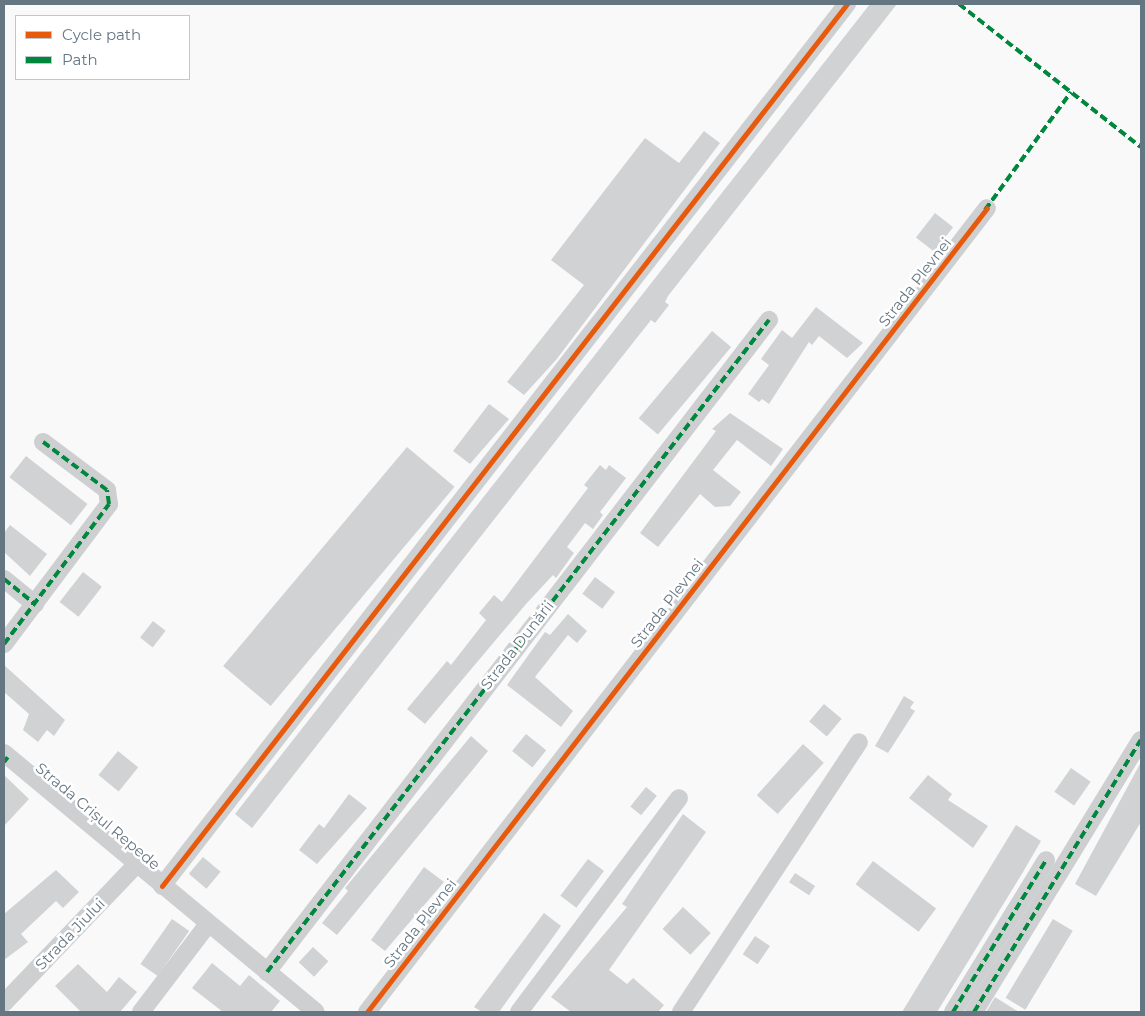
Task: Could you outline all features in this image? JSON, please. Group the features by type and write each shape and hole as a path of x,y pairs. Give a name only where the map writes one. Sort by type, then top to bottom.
{"street":[{"path":"162,886 847,4"},
{"name":"Strada Plevnei","path":"367,1012 987,208"},
{"name":"Strada Dunării","path":"267,972 769,320"},
{"path":"4,644 109,504 110,496 43,442"},
{"path":"4,579 35,604"},
{"path":"974,1012 1141,740"},
{"path":"681,1012 859,742"},
{"name":"Strada Crișul Repede","path":"5,758 316,1012"},
{"path":"519,1012 679,798"},
{"path":"953,1012 1046,860"},
{"name":"Strada Jiului","path":"4,1003 136,865"},
{"path":"141,1012 208,924"}],"building":[{"path":"870,4 897,4 668,296 665,302 669,305 655,323 651,320 252,828 235,814"},
{"path":"704,131 720,143 556,360 524,395 507,382 584,285 551,260 645,138 679,163"},
{"path":"935,213 953,227 934,252 916,237"},
{"path":"816,307 863,343 847,358 819,336 812,345 809,342 769,404 762,399 759,402 748,394 769,365 761,359 782,330 792,338"},
{"path":"712,331 731,347 658,434 639,418"},
{"path":"489,404 509,419 470,464 453,451"},
{"path":"730,413 783,449 771,466 737,440 713,470 741,492 730,506 715,507 700,494 658,547 640,533 716,431 712,429"},
{"path":"407,447 454,487 271,706 223,666"},
{"path":"26,456 87,504 71,525 9,477"},
{"path":"600,465 606,470 609,465 626,478 600,512 603,515 593,529 585,523 567,547 574,553 556,578 553,575 526,604 425,724 407,709 447,661 451,665 486,620 479,613 494,595 502,602 588,488 584,485"},
{"path":"10,525 47,554 30,576 4,552 4,533"},
{"path":"83,572 102,587 79,617 60,602"},
{"path":"595,577 615,592 602,609 582,594"},
{"path":"568,614 587,631 577,643 568,635 535,677 573,711 561,727 507,685 545,632 550,635"},
{"path":"153,621 166,631 153,647 140,638"},
{"path":"4,665 65,720 54,736 47,730 38,742 23,730 29,714 4,692"},
{"path":"904,696 914,702 910,708 915,711 888,753 875,746"},
{"path":"824,704 842,719 827,736 809,722"},
{"path":"526,734 546,750 532,767 512,751"},
{"path":"471,736 488,751 337,935 322,923 348,891 345,888"},
{"path":"803,744 824,763 778,814 757,795"},
{"path":"118,751 138,767 119,791 98,775"},
{"path":"1141,762 1141,822 1096,896 1075,884"},
{"path":"1071,768 1091,782 1074,806 1054,792"},
{"path":"4,775 29,799 4,826"},
{"path":"928,775 952,794 948,800 988,826 973,848 909,798"},
{"path":"646,787 657,796 641,815 630,806"},
{"path":"349,794 367,808 317,864 299,850 319,824 324,828"},
{"path":"683,814 706,832 609,970 627,984 633,978 664,1005 658,1012 571,1012 551,997 627,907 622,904"},
{"path":"1016,825 1041,841 1023,872 937,1012 902,1012"},
{"path":"203,857 221,872 206,889 189,874"},
{"path":"588,859 604,871 576,908 560,896"},
{"path":"873,861 936,909 919,932 856,884"},
{"path":"424,867 444,882 385,951 371,940"},
{"path":"56,870 79,892 63,908 56,901 21,934 28,942 4,960 4,914"},
{"path":"795,873 815,886 809,895 789,882"},
{"path":"683,907 711,933 690,955 663,929"},
{"path":"544,913 561,926 499,1012 482,1012 474,1007"},
{"path":"172,919 189,931 158,976 140,964"},
{"path":"1053,919 1073,931 1025,1010 1006,998"},
{"path":"755,936 770,946 758,964 743,954"},
{"path":"313,947 328,961 314,977 299,962"},
{"path":"212,963 240,986 249,975 280,1001 271,1012 223,1012 192,988"},
{"path":"78,964 107,992 119,977 137,992 120,1012 81,1012 55,986"},
{"path":"995,997 1019,1012 986,1012"}],"marked path":[{"path":"959,4 1141,147"},
{"path":"985,210 1071,92"},
{"path":"267,972 769,320"},
{"path":"4,644 109,504 107,490 43,442"},
{"path":"4,579 35,604"},
{"path":"974,1012 1141,740"},
{"path":"4,762 8,757"},
{"path":"953,1012 1046,860"}],"cycle path":[{"path":"162,886 847,4"},
{"path":"367,1012 987,208"}]}
